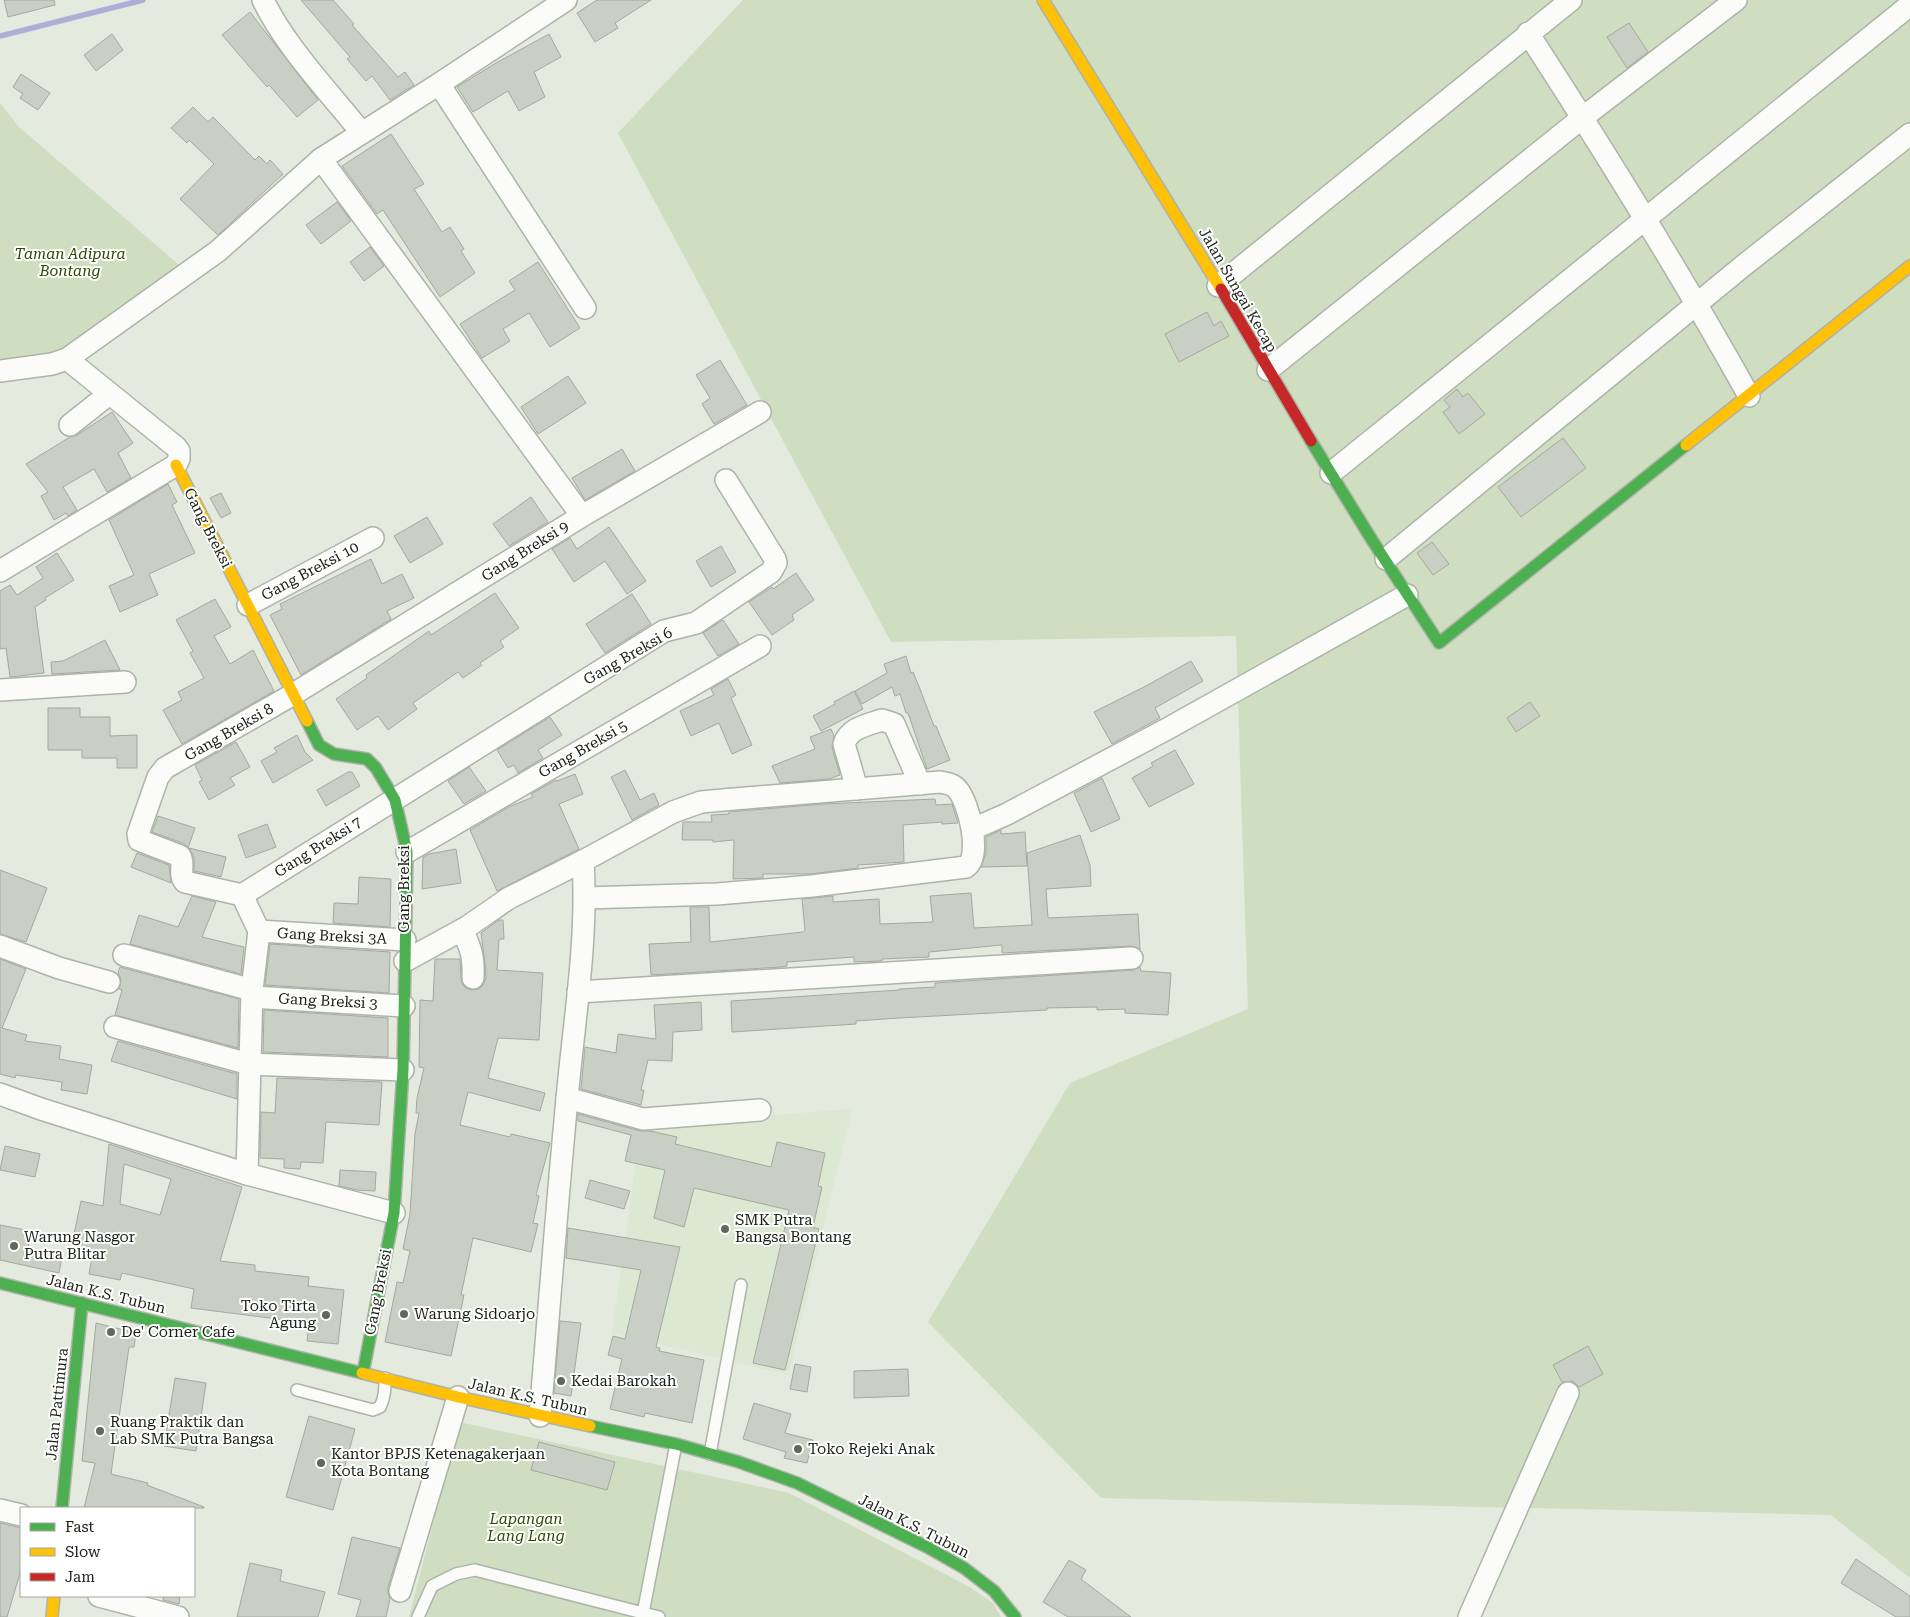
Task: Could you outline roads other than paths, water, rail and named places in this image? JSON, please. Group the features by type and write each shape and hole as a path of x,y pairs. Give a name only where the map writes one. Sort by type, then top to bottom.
{"street":[{"path":"263,0 270,16 287,40 361,132"},
{"path":"0,371 52,364 67,359 218,251 321,159 566,0"},
{"name":"Jalan Sungai Kecap","path":"1043,0 1331,473 1439,643 1749,396"},
{"path":"1218,286 1571,0"},
{"path":"1268,370 1582,118 1736,0"},
{"path":"1331,473 1910,5"},
{"path":"1528,33 1698,304 1749,396 1910,266"},
{"path":"439,84 585,308"},
{"path":"1386,559 1698,304 1910,134"},
{"path":"321,159 582,516"},
{"name":"Gang Breksi","path":"67,359 176,447 180,455 176,465 319,745 334,754 362,757 372,762 394,800 407,852 402,1070 394,1213 363,1373"},
{"path":"70,426 109,394"},
{"name":"Gang Breksi 9","path":"292,695 582,516 760,412"},
{"path":"0,570 176,465"},
{"name":"Gang Breksi 6","path":"394,800 664,631 696,622 771,572 776,563 775,559 726,480"},
{"name":"Gang Breksi 10","path":"248,605 373,538"},
{"path":"973,829 1008,814 1167,729 1407,595"},
{"name":"Gang Breksi 5","path":"407,852 760,646"},
{"path":"0,690 125,682"},
{"name":"Gang Breksi 8","path":"242,895 185,882 182,875 182,860 180,856 139,840 138,834 158,777 165,768 292,695"},
{"path":"857,789 844,744 851,732 882,720 894,724 920,784"},
{"path":"405,950 462,930 509,898 583,862 673,812 701,802 945,783 957,788 964,798 973,829 972,860 966,867 812,886 717,894 585,898"},
{"name":"Gang Breksi 7","path":"242,895 394,800"},
{"path":"540,1416 578,992 585,898 583,862"},
{"path":"242,895 259,932 252,993 247,1174"},
{"path":"462,930 472,950 474,960 473,978"},
{"name":"Gang Breksi 3A","path":"259,932 405,950"},
{"path":"0,946 59,968 109,982"},
{"name":"Gang Breksi 3","path":"124,955 252,993 404,1006"},
{"path":"578,992 1132,958"},
{"path":"115,1027 249,1064 402,1070"},
{"path":"0,1094 41,1110 247,1174 394,1213"},
{"path":"567,1098 642,1118 760,1110"},
{"name":"Jalan K.S. Tubun","path":"0,1283 458,1397 676,1444 739,1462 797,1483 927,1547 964,1568 994,1591 1015,1617"},
{"name":"Jalan Pattimura","path":"62,1507 82,1303"},
{"path":"1469,1617 1568,1393"},
{"path":"400,1590 458,1397"},
{"path":"0,1510 20,1515"},
{"path":"52,1617 54,1597"},
{"path":"103,1597 178,1617"}],"lane":[{"path":"710,1454 741,1285"},
{"path":"297,1390 373,1410 380,1407 383,1401 385,1378"},
{"path":"643,1613 676,1444"},
{"path":"418,1617 432,1586 456,1574 474,1570 659,1617"}],"waterway":[{"path":"0,36 143,0"}],"place":[{"name":"SMK Putra Bangsa Bontang","path":"725,1229"},
{"name":"Warung Nasgor Putra Blitar","path":"14,1246"},
{"name":"Warung Sidoarjo","path":"404,1314"},
{"name":"Toko Tirta Agung","path":"326,1315"},
{"name":"De' Corner Cafe","path":"111,1332"},
{"name":"Kedai Barokah","path":"561,1381"},
{"name":"Ruang Praktik dan Lab SMK Putra Bangsa","path":"100,1431"},
{"name":"Toko Rejeki Anak","path":"798,1449"},
{"name":"Kantor BPJS Ketenagakerjaan Kota Bontang","path":"321,1463"}],"park label":[{"name":"Taman Adipura Bontang","path":"70,262"},
{"name":"Lapangan Lang Lang","path":"526,1528"}]}
